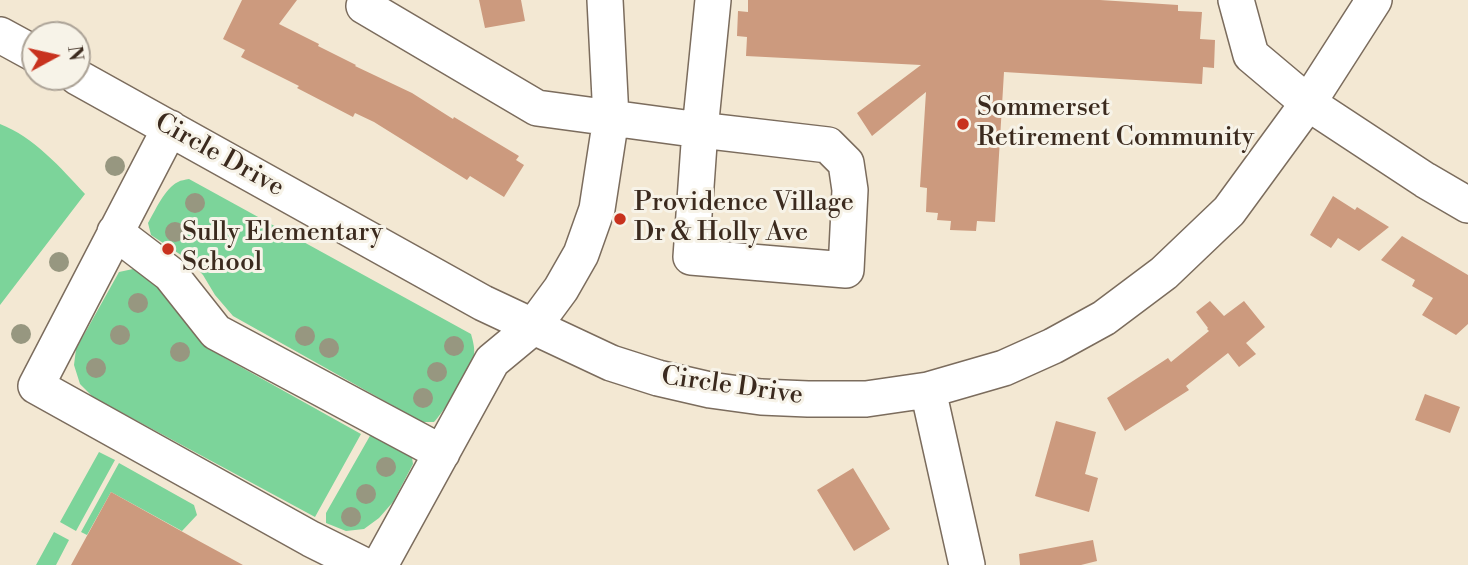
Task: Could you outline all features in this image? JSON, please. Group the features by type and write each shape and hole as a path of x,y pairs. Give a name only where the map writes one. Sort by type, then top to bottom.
{"street":[{"path":"369,0 365,6 537,108 700,130 828,145 846,163 850,190 846,270 691,257 700,130 713,0"},
{"path":"380,565 492,361 533,327 561,289 581,254 597,209 611,118 606,0"},
{"path":"1236,0 1251,55 1308,103 1468,205"},
{"name":"Circle Drive","path":"91,85 483,303 611,363 658,378 710,390 808,400 866,399 929,390 1004,368 1053,346 1104,318 1164,273 1229,211 1308,103 1374,0"},
{"path":"0,35 21,46"},
{"path":"170,128 36,386 311,539 363,565"},
{"path":"115,232 170,274 216,332 442,453"},
{"path":"929,390 967,565"}],"green space":[{"path":"0,124 36,145 85,194 0,305"},
{"path":"189,179 471,334 474,350 472,362 457,390 434,422 422,422 233,316 190,261 151,235 148,223 165,194 173,185"},
{"path":"133,269 152,274 190,326 223,357 361,434 315,517 93,397 80,384 74,365 76,349 119,272"},
{"path":"371,434 411,451 413,464 393,502 379,518 364,529 346,531 326,523 326,513"},
{"path":"99,452 115,460 76,531 60,522"},
{"path":"119,463 194,505 197,515 182,531 111,492 87,535 81,532"},
{"path":"54,532 69,540 56,565 36,565"}],"building":[{"path":"242,0 297,0 279,24 355,66 412,93 519,156 516,160 524,165 504,197 470,176 467,180 374,122 355,113 353,117 241,57 245,50 223,39"},
{"path":"479,0 521,0 525,21 485,28"},
{"name":"Sommerset Retirement Community","path":"748,0 1100,0 1178,5 1178,11 1202,12 1200,39 1215,40 1214,68 1203,67 1202,84 1004,72 995,222 977,221 976,231 950,230 951,221 937,220 938,213 926,212 927,188 920,187 926,92 872,136 857,113 921,65 746,56 747,37 737,36 738,11 748,12"},
{"path":"1333,196 1389,227 1359,251 1338,238 1331,248 1310,235"},
{"path":"1402,236 1468,275 1468,324 1456,335 1422,315 1433,298 1412,286 1415,280 1381,260"},
{"path":"1210,301 1224,316 1244,301 1265,327 1246,343 1256,354 1239,367 1228,353 1186,386 1189,390 1125,431 1107,398 1168,358 1171,362 1209,331 1196,312"},
{"path":"1425,394 1460,407 1450,433 1415,420"},
{"path":"1056,421 1096,432 1085,474 1098,478 1089,512 1035,496"},
{"path":"853,468 890,529 854,551 817,490"},
{"path":"111,492 199,541 243,565 71,565"},
{"path":"1093,540 1097,561 1081,565 1020,565 1019,554"}],"place":[{"name":"Sommerset Retirement Community","path":"963,124"},
{"name":"Providence Village Dr & Holly Ave","path":"620,219"},
{"name":"Sully Elementary School","path":"168,249"}]}
